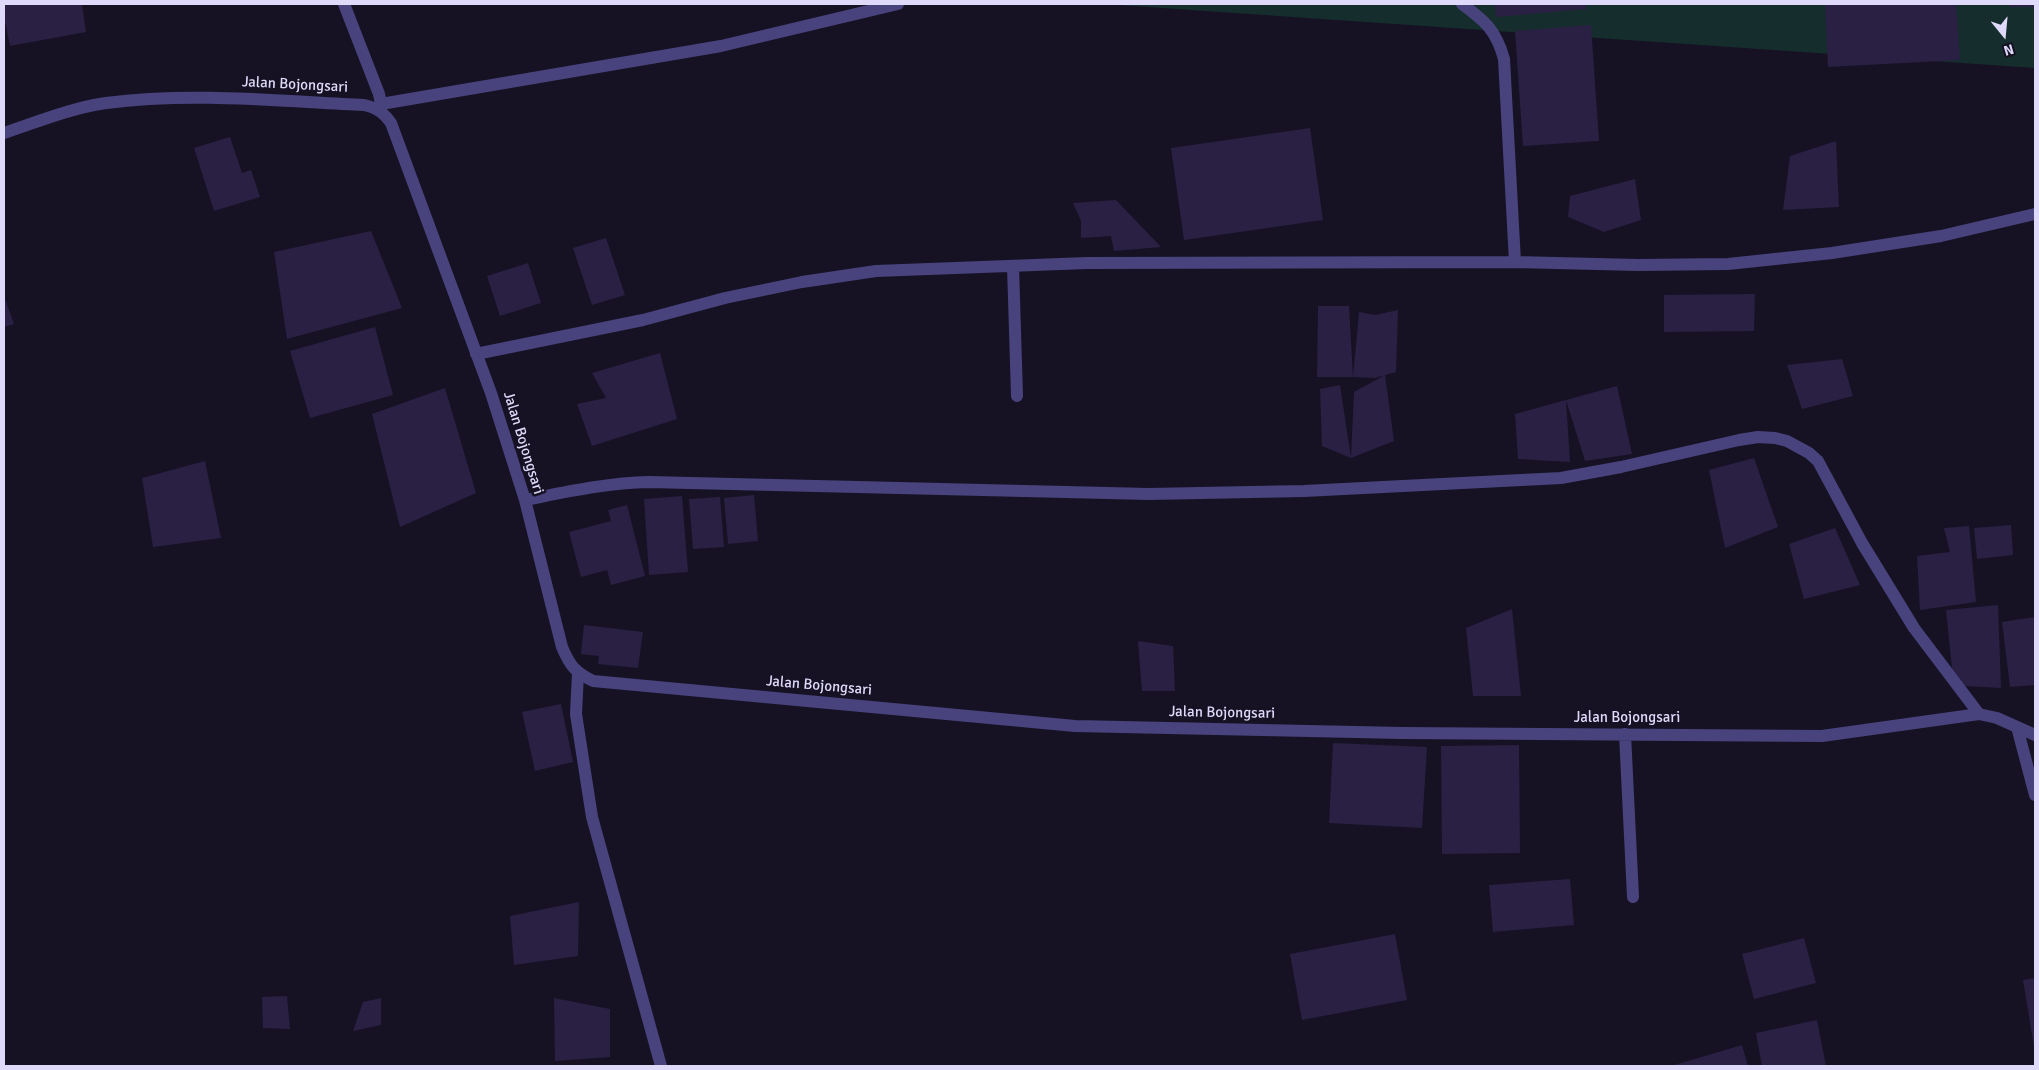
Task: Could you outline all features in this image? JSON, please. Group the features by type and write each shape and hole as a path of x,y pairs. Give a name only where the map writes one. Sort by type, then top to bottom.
{"street":[{"path":"344,4 379,94 380,107 721,46 898,4"},
{"path":"1462,4 1484,20 1494,33 1499,40 1504,59 1515,262"},
{"name":"Jalan Bojongsari","path":"4,133 60,115 104,104 192,97 380,107 392,123 491,393 525,500 562,647 568,662 578,673 593,681 1075,726 1402,733 1822,736 1980,714 2017,727 2035,736"},
{"path":"476,354 643,320 725,298 802,282 876,271 1087,263 1515,262 1638,265 1728,264 1832,253 1923,239 2035,214"},
{"path":"1013,266 1017,396"},
{"path":"525,500 600,485 649,482 1149,494 1304,491 1561,478 1621,467 1739,440 1775,438 1798,446 1818,461 1862,543 1914,628 1980,714"},
{"path":"578,673 576,714 592,817 661,1066"},
{"path":"2017,727 2035,795"},
{"path":"1625,734 1633,897"}],"green space":[{"path":"1104,4 2035,4 2035,68"}],"building":[{"path":"4,4 82,4 86,32 10,46 4,17"},
{"path":"1495,4 1586,4 1586,9 1496,17"},
{"path":"1825,4 1956,4 1960,60 1828,67"},
{"path":"2010,4 2035,4 2035,7 2010,7"},
{"path":"1591,25 1599,141 1523,146 1515,31"},
{"path":"1310,128 1323,220 1184,240 1171,148"},
{"path":"230,137 242,173 251,170 260,197 214,211 194,148"},
{"path":"1836,141 1839,207 1783,210 1790,156"},
{"path":"1635,179 1641,220 1604,232 1568,217 1570,196"},
{"path":"1116,200 1161,247 1114,251 1111,236 1081,238 1081,221 1073,203"},
{"path":"371,231 402,308 287,339 274,252"},
{"path":"606,238 625,295 592,305 573,248"},
{"path":"528,263 541,303 500,316 487,276"},
{"path":"1755,294 1754,331 1664,332 1664,295"},
{"path":"4,296 14,324 4,327"},
{"path":"1318,306 1349,306 1353,377 1317,377"},
{"path":"1398,310 1396,372 1375,378 1353,377 1359,312 1375,315"},
{"path":"375,327 393,395 310,418 290,351"},
{"path":"660,353 677,419 592,446 577,404 606,398 592,373"},
{"path":"1842,359 1853,396 1802,409 1787,365"},
{"path":"1385,375 1394,441 1351,458 1354,392"},
{"path":"1340,385 1351,458 1322,446 1320,389"},
{"path":"1617,386 1632,454 1585,461 1566,400"},
{"path":"445,388 476,493 400,527 372,414"},
{"path":"1566,400 1570,462 1518,459 1515,414"},
{"path":"1754,458 1778,527 1725,548 1709,470"},
{"path":"205,461 221,538 153,547 142,478"},
{"path":"754,495 758,541 728,544 724,498"},
{"path":"682,496 688,572 649,575 644,499"},
{"path":"720,497 724,547 693,549 689,499"},
{"path":"627,505 645,576 611,585 607,570 581,577 569,532 611,521 608,510"},
{"path":"2011,525 2013,555 1977,559 1974,528"},
{"path":"1969,526 1976,602 1920,610 1917,556 1950,552 1944,528"},
{"path":"1835,528 1860,585 1804,599 1789,544"},
{"path":"1998,605 2001,688 1965,686 1952,669 1946,610"},
{"path":"1512,609 1521,696 1473,696 1466,628"},
{"path":"2035,617 2035,685 2010,687 2002,622"},
{"path":"584,625 643,632 638,668 598,664 599,656 581,654"},
{"path":"1138,641 1173,646 1175,691 1142,691"},
{"path":"561,704 573,762 535,771 522,712"},
{"path":"1333,743 1427,747 1422,828 1329,823"},
{"path":"1519,745 1520,853 1442,854 1441,746"},
{"path":"1570,879 1574,925 1493,932 1489,885"},
{"path":"579,902 578,956 514,965 510,916"},
{"path":"1395,934 1407,1000 1302,1020 1290,954"},
{"path":"1804,938 1816,983 1754,999 1742,954"},
{"path":"2035,978 2035,1047 2034,1047 2023,980"},
{"path":"287,996 290,1029 263,1028 262,997"},
{"path":"381,998 381,1025 353,1031 363,1002"},
{"path":"554,998 610,1009 610,1057 555,1061"},
{"path":"1817,1020 1826,1066 1762,1066 1756,1033"},
{"path":"1742,1045 1748,1066 1671,1066"}]}
